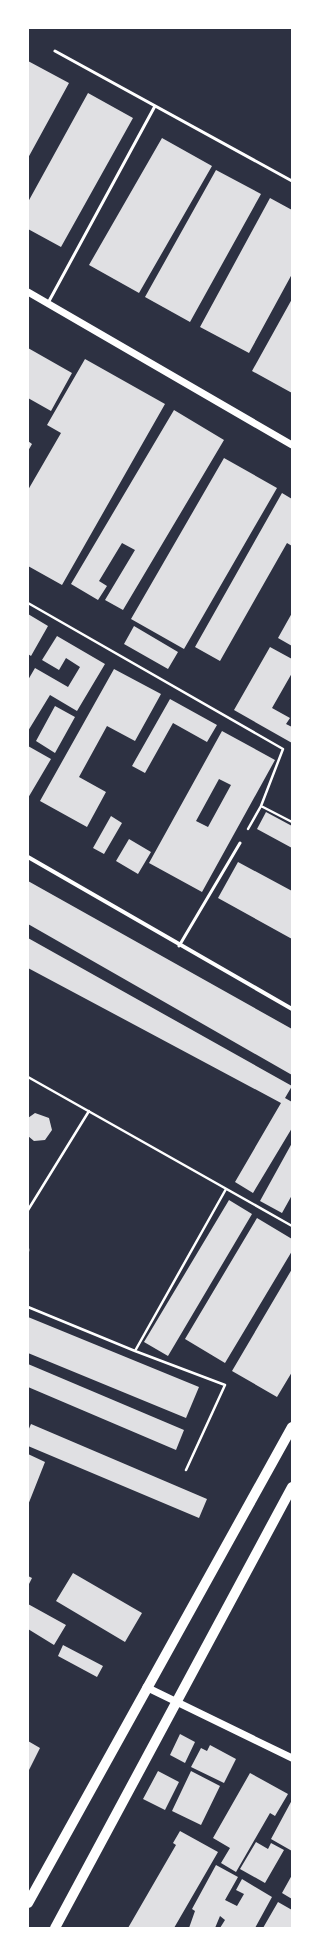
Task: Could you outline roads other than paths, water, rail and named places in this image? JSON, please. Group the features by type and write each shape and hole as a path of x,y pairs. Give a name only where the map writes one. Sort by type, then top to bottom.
{"main road":[{"path":"28,1903 146,1687 292,1426"},
{"path":"55,1928 292,1487"}],"street":[{"path":"28,292 292,445"},
{"path":"28,857 179,946 292,1009"},
{"path":"146,1687 292,1758"}],"lane":[{"path":"55,51 292,181"},
{"path":"48,303 155,106"},
{"path":"179,946 240,843"}]}
